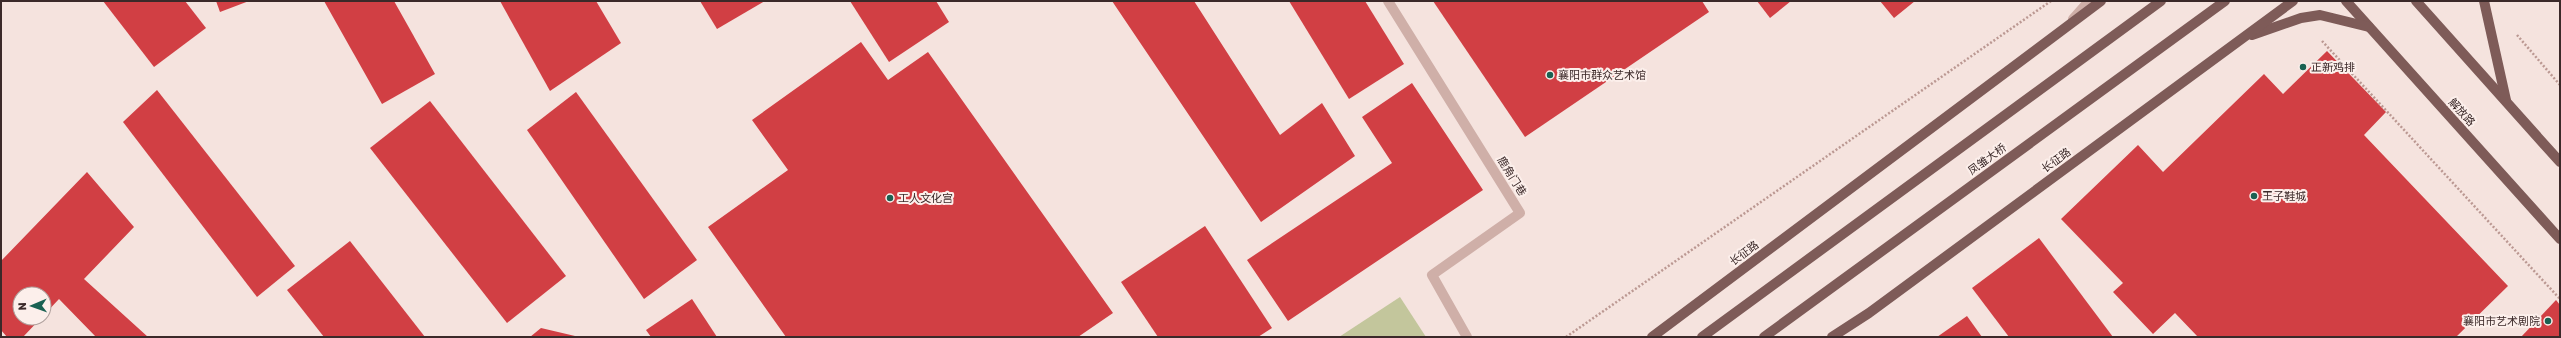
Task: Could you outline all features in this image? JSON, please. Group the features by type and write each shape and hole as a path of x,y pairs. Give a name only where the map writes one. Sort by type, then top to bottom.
{"main road":[{"name":"长征路","path":"1652,337 2101,1"},
{"path":"1702,337 2161,1"},
{"name":"凤雏大桥","path":"1764,337 2225,1"},
{"name":"长征路","path":"1832,337 1869,313 2293,1"},
{"name":"解放路","path":"2346,1 2560,240"},
{"path":"2416,1 2560,162"},
{"path":"2484,1 2507,102"},
{"path":"2242,39 2301,18 2320,15 2369,27"}],"street":[{"name":"鹿角门巷","path":"1388,1 1520,213 1432,275 1467,337"},
{"path":"2066,27 2089,1"}],"path":[{"path":"1566,337 2051,1"},
{"path":"2301,18 2560,299"},
{"path":"2513,31 2560,85"}],"green space":[{"path":"1400,297 1426,337 1339,337"}],"building":[{"path":"103,1 185,1 206,28 154,67"},
{"path":"216,1 249,1 220,12"},
{"path":"324,1 394,1 435,74 382,104"},
{"path":"500,1 596,1 621,43 550,91"},
{"path":"700,1 765,1 717,29"},
{"path":"850,1 936,1 949,22 889,62"},
{"path":"1112,1 1194,1 1280,135 1322,103 1355,156 1261,222"},
{"path":"1289,1 1365,1 1404,64 1349,99"},
{"name":"襄阳市群众艺术馆","path":"1433,1 1702,1 1709,12 1525,137"},
{"path":"1757,1 1791,1 1770,18"},
{"path":"1880,1 1915,1 1894,18"},
{"name":"工人文化宫","path":"861,42 888,80 928,52 1113,313 1078,337 786,337 708,227 788,170 752,120"},
{"name":"王子鞋城","path":"2327,51 2386,112 2364,135 2508,286 2456,337 2198,337 2175,313 2153,334 2113,292 2123,283 2061,219 2138,145 2163,172 2264,74 2283,94"},
{"path":"1412,83 1483,190 1288,321 1247,260 1392,163 1362,117"},
{"path":"157,90 295,266 257,297 123,122"},
{"path":"576,92 697,260 644,299 527,130"},
{"path":"430,101 566,276 507,323 370,148"},
{"path":"87,172 134,227 84,279 148,337 96,337 59,299 52,306 52,286 12,286 12,326 33,326 23,337 7,337 1,330 1,261"},
{"path":"1205,226 1272,328 1258,337 1158,337 1121,282"},
{"path":"2039,238 2113,337 2009,337 1972,288"},
{"path":"350,241 425,337 324,337 287,290"},
{"path":"692,299 717,337 651,337 646,330"},
{"name":"襄阳市艺术剧院","path":"2556,300 2560,305 2560,337 2521,337"},
{"path":"1967,316 1982,337 1937,337"},
{"path":"541,328 575,336 575,337 530,337"}],"place":[{"name":"正新鸡排","path":"2303,67"},
{"name":"襄阳市群众艺术馆","path":"1550,75"},
{"name":"王子鞋城","path":"2254,196"},
{"name":"工人文化宫","path":"890,198"},
{"name":"襄阳市艺术剧院","path":"2548,321"}]}
